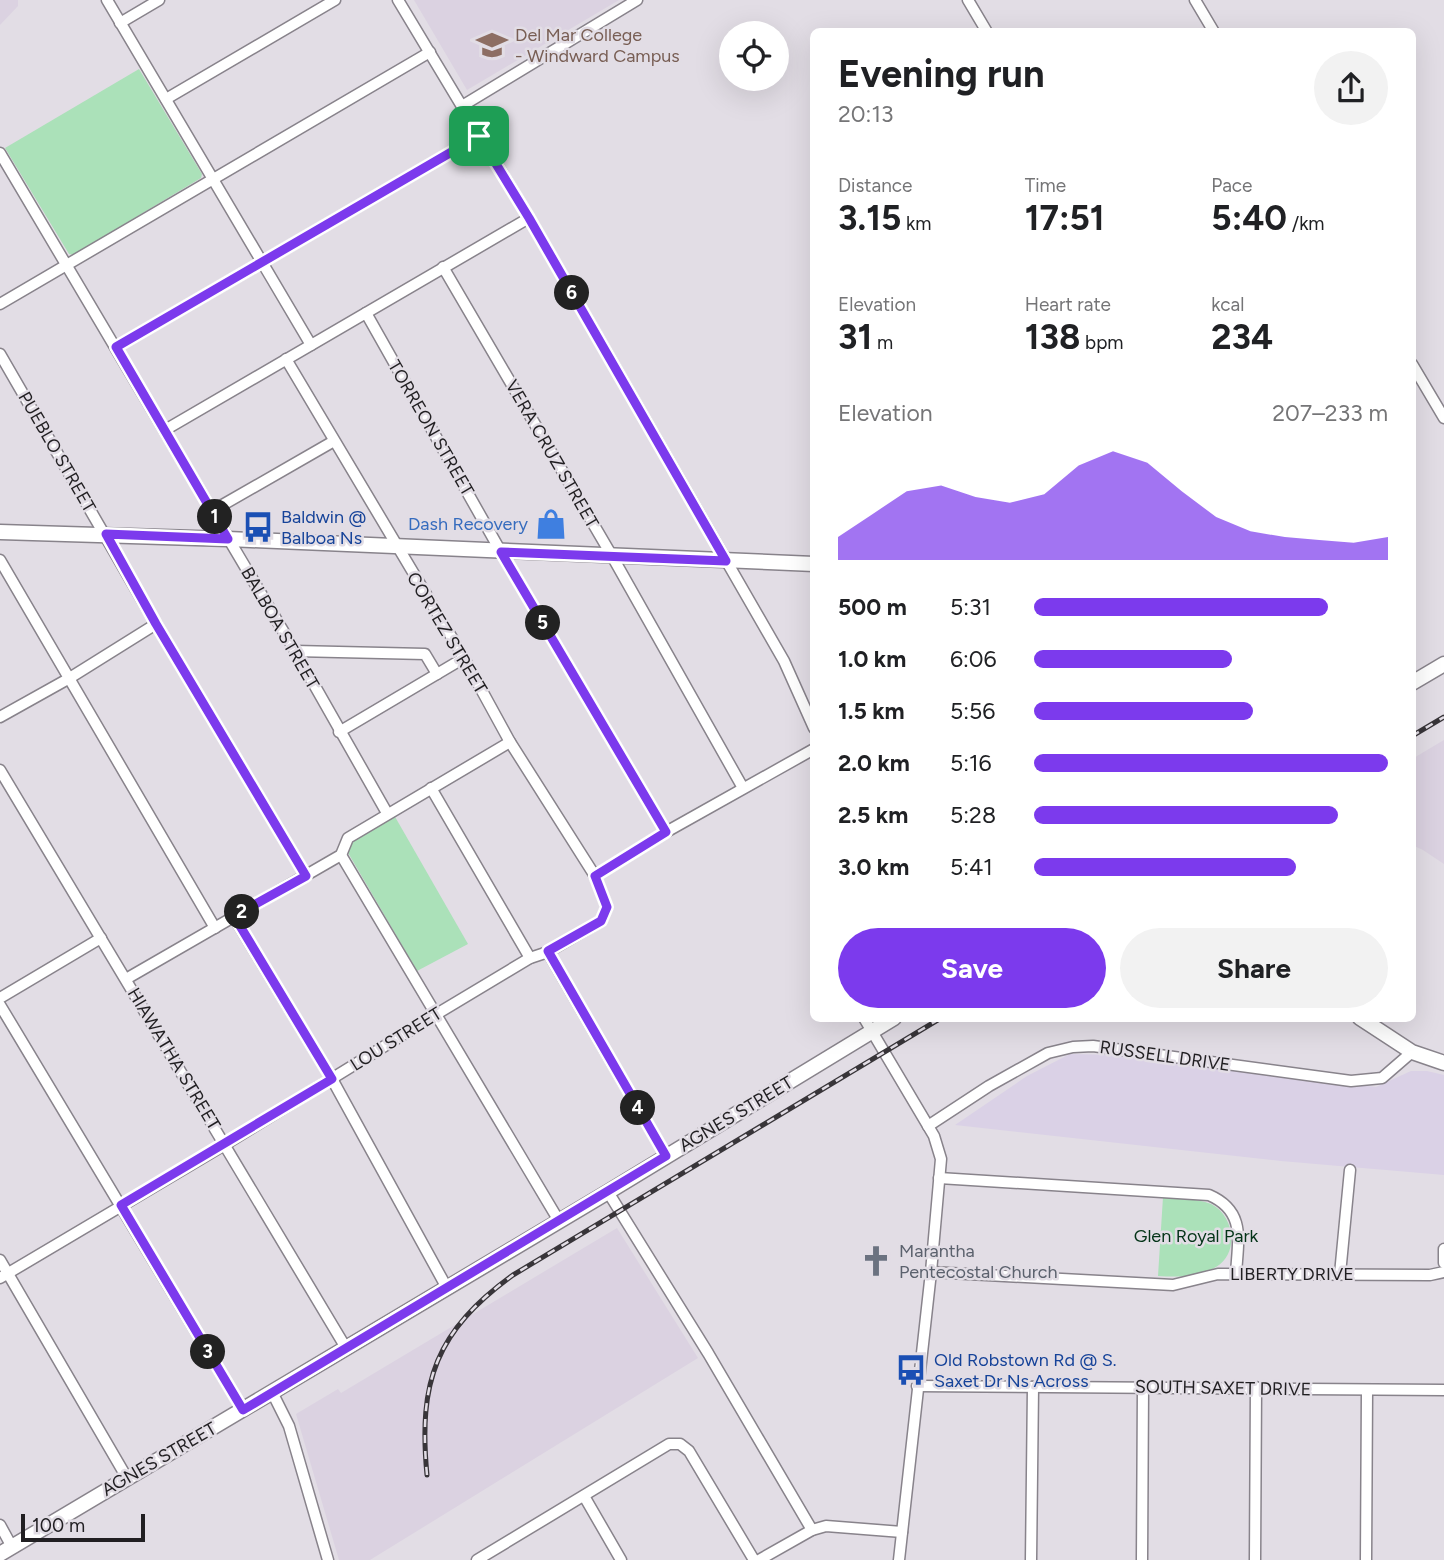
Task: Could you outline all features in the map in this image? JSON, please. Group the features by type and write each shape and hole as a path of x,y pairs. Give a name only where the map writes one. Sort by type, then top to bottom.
{"main road":[{"path":"0,532 106,534 810,564"},
{"path":"1416,681 1444,664"},
{"name":"AGNES STREET","path":"6,1550 346,1349 888,1022"},
{"path":"1366,1022 1412,1052 1444,1063"}],"street":[{"path":"107,0 311,345"},
{"path":"120,23 159,0"},
{"path":"166,99 335,0"},
{"path":"398,0 529,218 784,661 810,719"},
{"path":"462,106 637,0"},
{"path":"968,0 985,28"},
{"path":"1195,0 1212,28"},
{"path":"0,304 430,52"},
{"path":"116,347 479,136"},
{"name":"BALBOA STREET","path":"0,153 295,651 387,813"},
{"path":"165,430 529,218"},
{"name":"VERA CRUZ STREET","path":"443,267 612,556 743,788"},
{"name":"TORREON STREET","path":"366,313 501,552 666,832"},
{"name":"PUEBLO STREET","path":"0,354 306,876"},
{"name":"CORTEZ STREET","path":"286,359 464,658 510,742 595,876 607,907"},
{"path":"1416,371 1444,418"},
{"path":"212,511 334,441"},
{"path":"0,559 215,928"},
{"path":"0,717 156,624"},
{"path":"295,651 425,654 437,674"},
{"path":"339,732 464,658"},
{"path":"126,979 341,855 348,838 510,742"},
{"path":"595,876 666,832 810,751"},
{"name":"HIAWATHA STREET","path":"0,771 226,1144 346,1349"},
{"path":"431,788 530,958"},
{"path":"341,855 559,1221"},
{"name":"LOU STREET","path":"4,1276 530,958 548,951 601,921 607,907"},
{"path":"234,916 332,1079 447,1288"},
{"path":"0,998 101,938"},
{"path":"548,951 666,1156"},
{"path":"0,1005 243,1410"},
{"path":"866,1022 928,1126 941,1159 899,1560"},
{"name":"RUSSELL DRIVE","path":"928,1126 989,1086 1048,1053 1073,1047 1093,1046 1351,1081 1382,1078 1412,1052"},
{"path":"1340,1274 1350,1170"},
{"path":"939,1178 1209,1195 1225,1204 1238,1228 1236,1274"},
{"path":"608,1192 708,1353 812,1530"},
{"path":"1444,1249 1444,1263"},
{"path":"0,1261 4,1276 127,1478"},
{"name":"LIBERTY DRIVE","path":"931,1272 1173,1285 1219,1274 1430,1275 1444,1272"},
{"name":"SOUTH SAXET DRIVE","path":"917,1386 1444,1390"},
{"path":"1031,1560 1033,1387"},
{"path":"1142,1560 1143,1387"},
{"path":"1255,1560 1256,1387"},
{"path":"1366,1560 1367,1391"},
{"path":"272,1392 289,1426 328,1560"},
{"path":"477,1560 669,1444 680,1444 689,1451 754,1560"},
{"path":"584,1496 621,1560"},
{"path":"0,1525 6,1550"},
{"path":"760,1560 812,1530 841,1526 902,1532"}],"shaded area":[{"path":"0,0 18,0 18,6 0,25"},
{"name":"Del Mar College - Windward Campus","path":"414,0 619,0 467,90"},
{"path":"1444,740 1444,864 1416,847 1416,757"},
{"path":"1070,1054 1117,1055 1376,1087 1411,1071 1444,1075 1444,1175 1281,1161 955,1125 1027,1076"},
{"path":"617,1228 698,1358 370,1560 339,1560 296,1414 338,1389 341,1393"}],"green space":[{"path":"139,69 202,174 201,178 73,255 69,254 5,148"},
{"path":"394,815 468,944 417,971 347,851 349,842"},
{"name":"Glen Royal Park","path":"1163,1197 1199,1201 1219,1209 1231,1234 1229,1253 1224,1261 1209,1271 1195,1275 1158,1276"}],"railway":[{"path":"1416,734 1444,717"},
{"path":"427,1475 426,1412 430,1385 438,1361 450,1338 487,1296 513,1275 934,1022"}],"place":[{"name":"Del Mar College - Windward Campus","path":"492,45"},
{"name":"Dash Recovery","path":"551,524"},
{"name":"Baldwin @ Balboa Ns","path":"258,527"},
{"name":"Marantha Pentecostal Church","path":"876,1261"},
{"name":"Old Robstown Rd @ S. Saxet Dr Ns Across","path":"911,1370"}],"route":[{"path":"479,136 726,561 501,552 666,832 595,876 607,907 601,921 548,951 666,1156 243,1410 121,1205 332,1079 234,916 306,876 156,624 106,534 228,539 116,347 479,136"}]}
